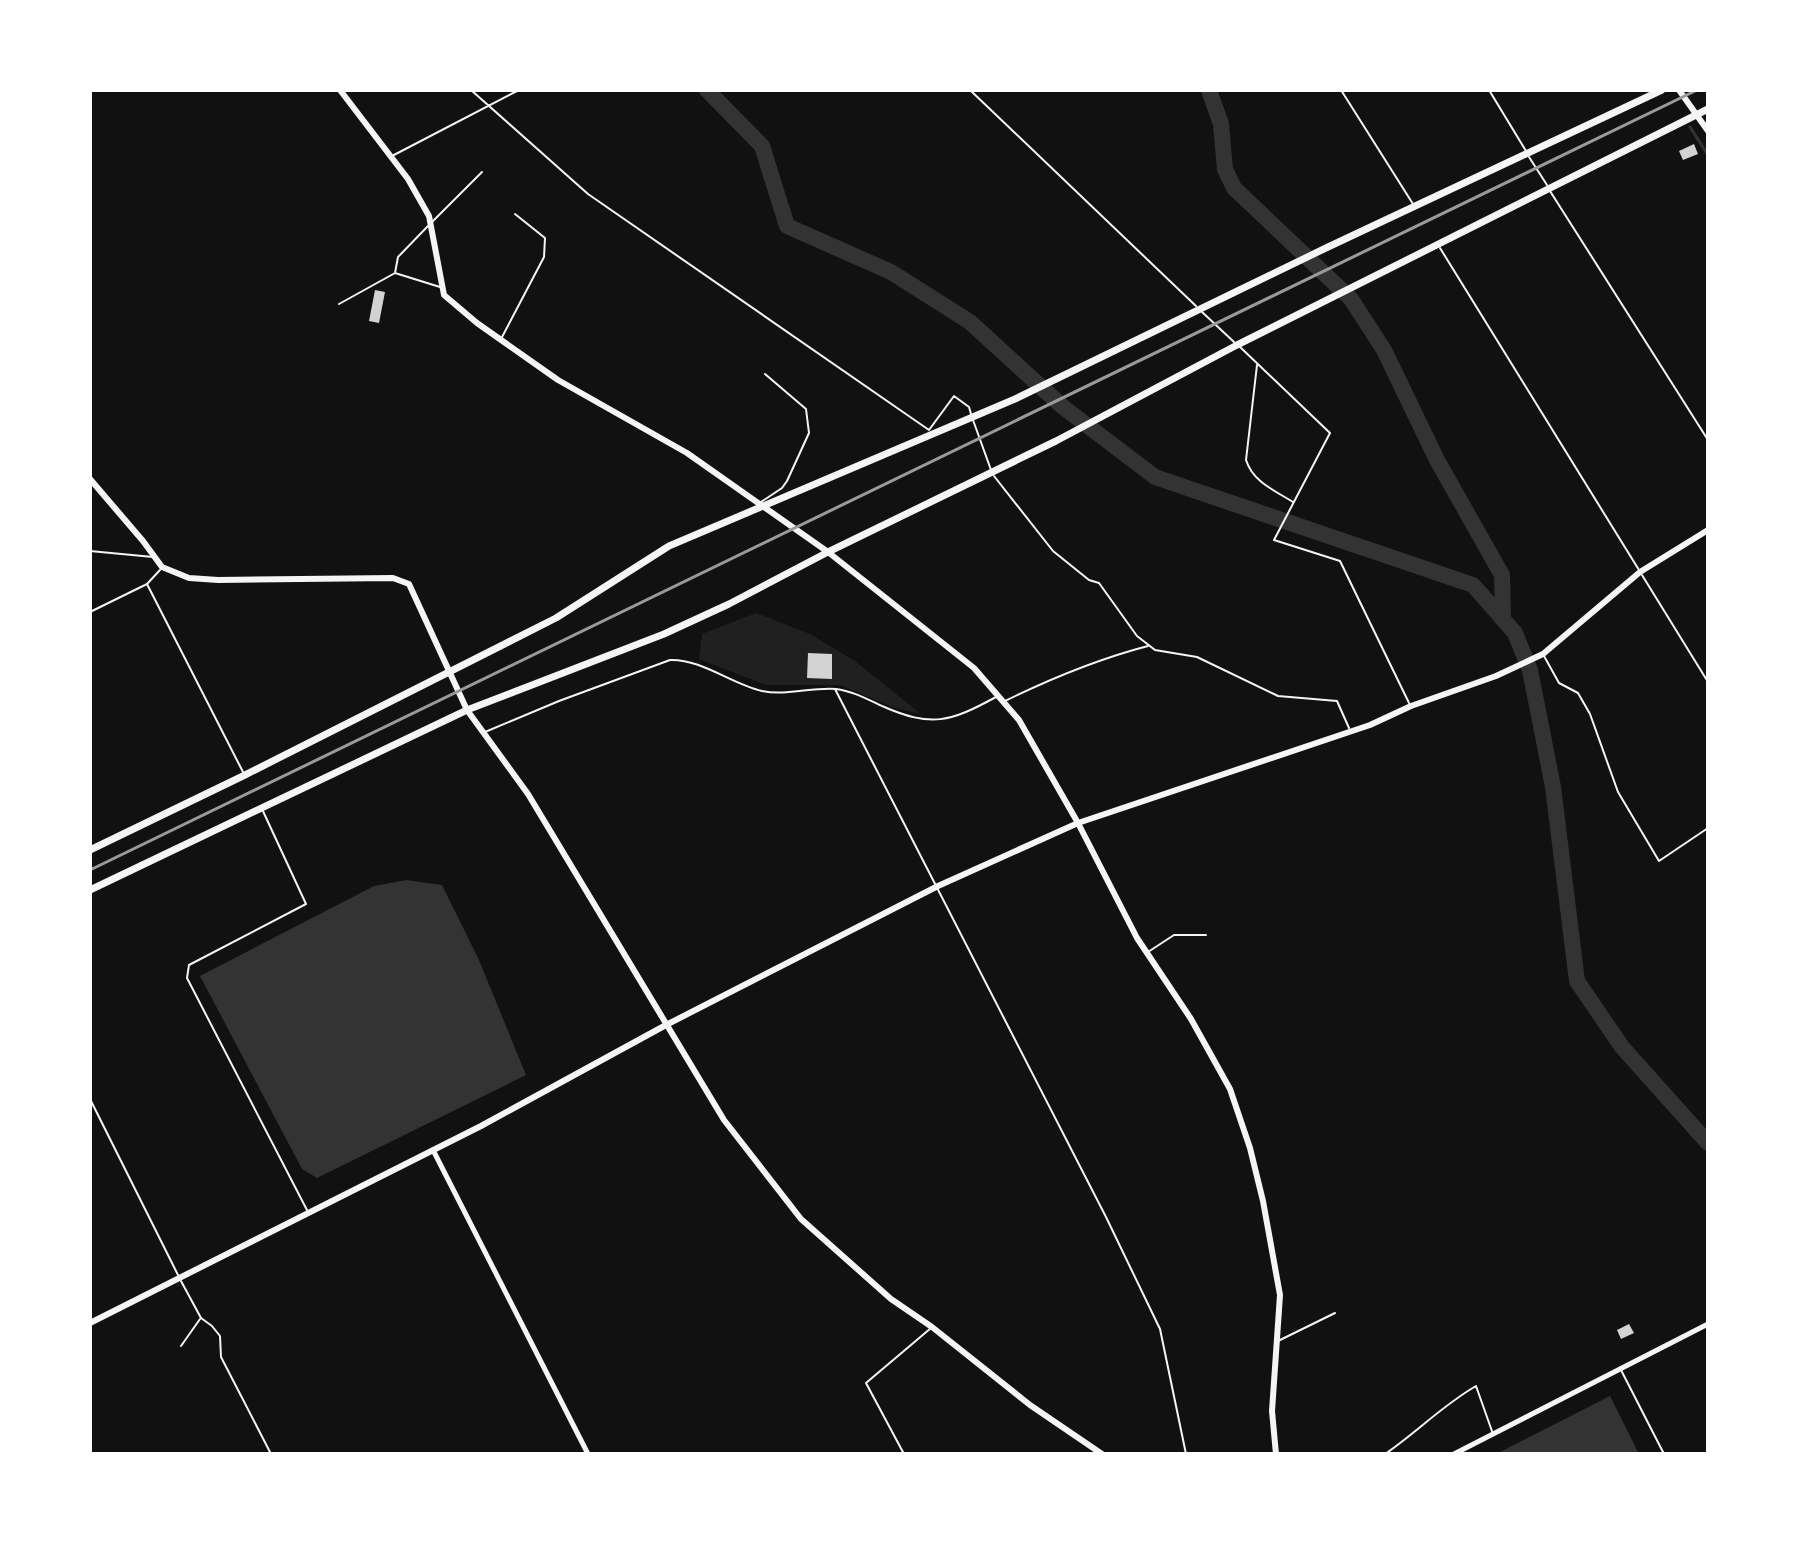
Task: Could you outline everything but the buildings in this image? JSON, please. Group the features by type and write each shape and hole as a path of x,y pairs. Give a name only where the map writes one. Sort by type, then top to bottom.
{"main road":[{"path":"90,850 556,618 669,546 1015,399 1662,90"},
{"path":"90,890 467,710 664,634 1056,441 1237,345 1708,109"}],"street":[{"path":"340,90 408,179 431,223 444,295 558,380 687,453 828,552 974,668 1019,720 1147,952 1191,1019 1230,1089 1250,1148 1263,1201 1280,1295 1272,1411 1276,1454"},
{"path":"1679,90 1708,131"},
{"path":"90,479 162,567 189,578 402,580 415,593 467,710 528,794 724,1120 801,1219 891,1299 932,1327 1030,1405 1102,1454"},
{"path":"90,1323 433,1150 666,1025 938,886 1078,823 1350,732 1411,706 1496,676 1543,654 1640,572 1708,530"},
{"path":"433,1150 588,1454"},
{"path":"1454,1454 1708,1324"}],"lane":[{"path":"471,90 588,194 929,430 954,396 969,407 992,473 1053,551 1089,580 1099,583 1137,636 1155,650 1197,657 1278,696 1337,701 1350,732"},
{"path":"391,157 519,90"},
{"path":"970,90 1330,433 1274,540 1340,561 1411,706"},
{"path":"1341,90 1415,207"},
{"path":"1489,90 1708,440"},
{"path":"395,273 398,257 482,172"},
{"path":"501,339 544,257 545,238 515,214"},
{"path":"1438,244 1708,682"},
{"path":"339,304 395,273 442,287"},
{"path":"1257,364 1246,460 1249,471 1258,480 1294,502"},
{"path":"762,504 787,481 809,433 806,409 765,374"},
{"path":"90,551 155,557"},
{"path":"90,612 147,584 162,567"},
{"path":"147,584 245,775"},
{"path":"482,733 670,660 680,660 763,691 835,689 859,695 918,720 934,720 960,716 1067,671 1149,645"},
{"path":"1543,654 1559,683 1578,693 1590,714 1618,792 1659,861 1708,828"},
{"path":"835,689 1099,1203 1160,1329 1186,1454"},
{"path":"262,808 306,904 189,965 187,978 308,1212"},
{"path":"1147,952 1174,935 1206,935"},
{"path":"90,1099 201,1318 220,1336 221,1357 271,1454"},
{"path":"1277,1341 1335,1313"},
{"path":"181,1346 201,1318"},
{"path":"904,1454 866,1383 932,1327"},
{"path":"1621,1370 1664,1454"},
{"path":"1385,1454 1420,1430 1452,1400 1476,1386 1493,1435"}],"shaded area":[{"path":"756,613 810,634 855,661 921,714 895,708 840,685 766,685 699,659 702,634"},
{"path":"406,880 442,885 479,960 526,1075 317,1178 302,1169 200,976 374,886"},
{"path":"1610,1396 1639,1454 1496,1454"}],"waterway":[{"path":"707,90 762,146 787,226 891,272 970,322 1063,407 1155,477 1473,585 1515,633 1530,670 1553,787 1577,981 1622,1047 1708,1143"},
{"path":"1209,90 1221,124 1225,169 1234,188 1351,299 1384,350 1437,460 1502,575 1503,617"},
{"path":"1690,127 1708,155"}],"railway":[{"path":"90,870 1697,90"}]}
